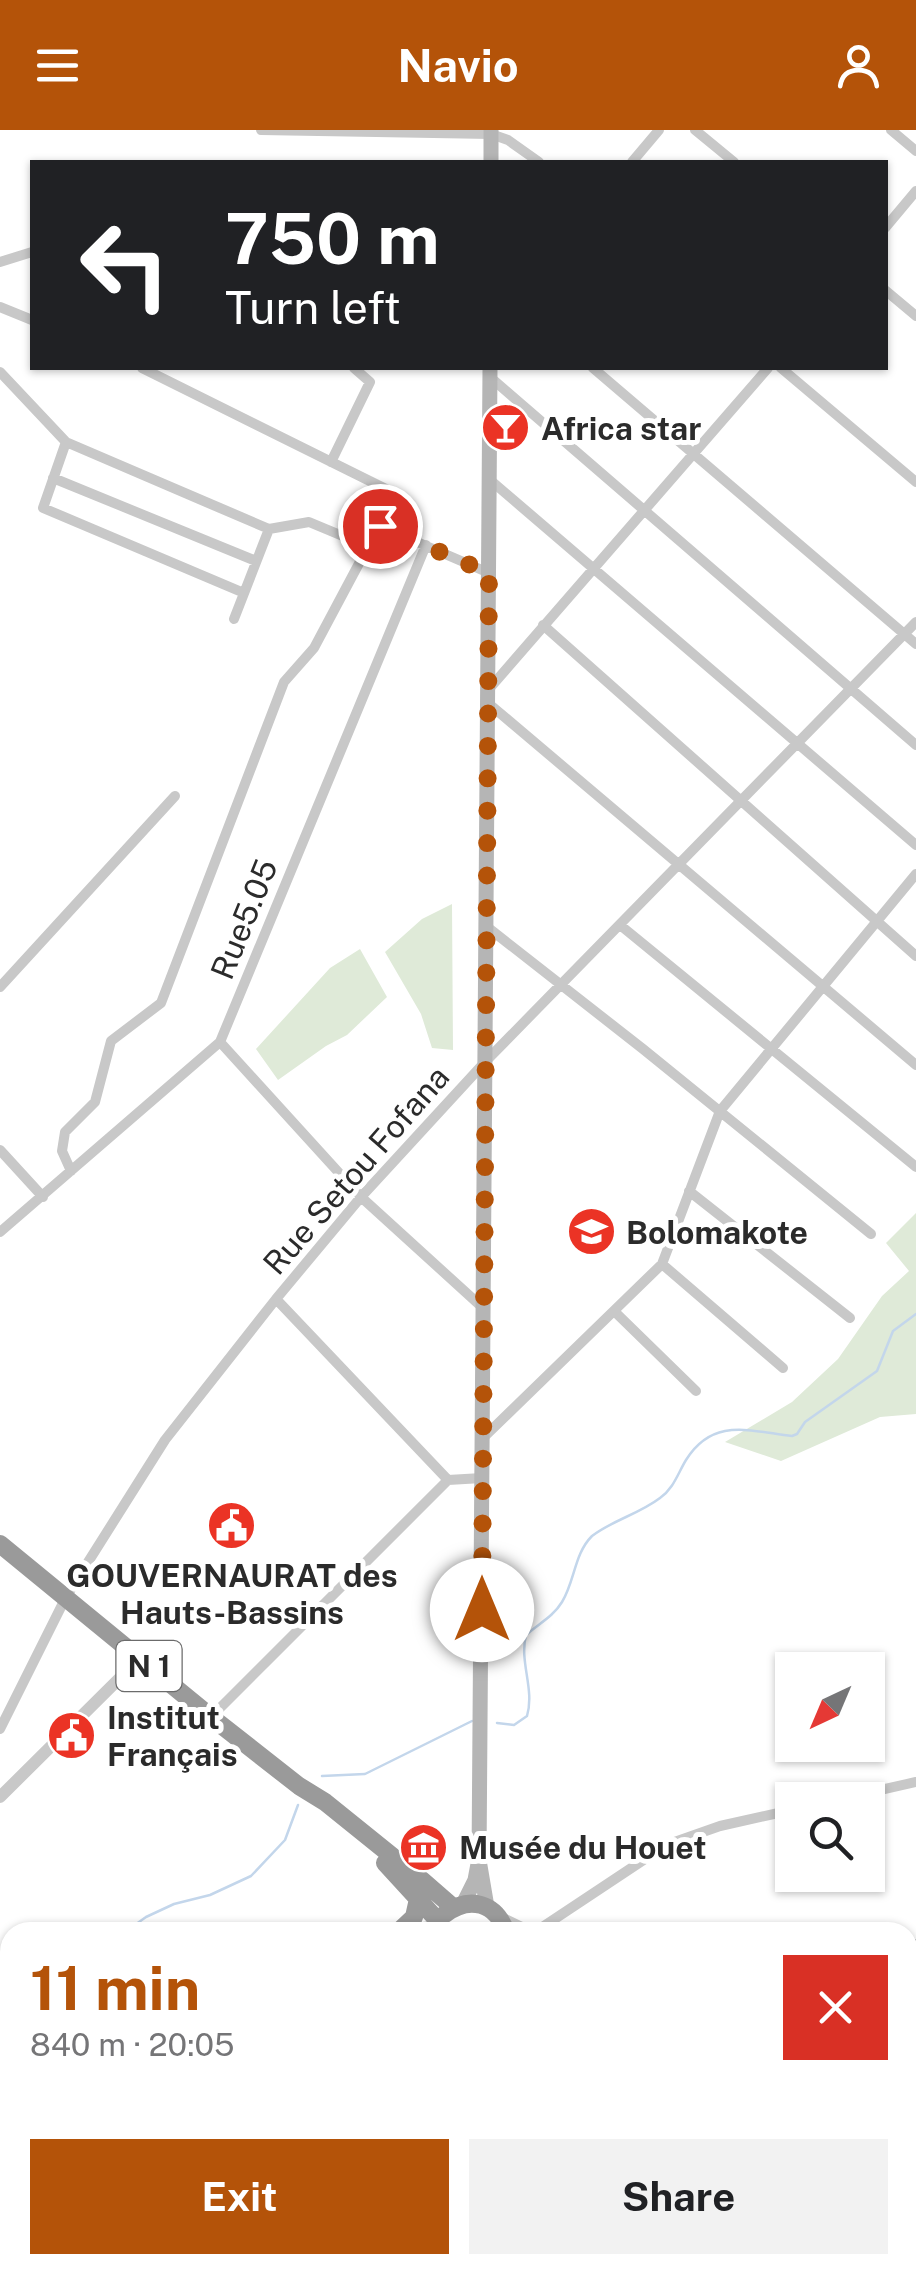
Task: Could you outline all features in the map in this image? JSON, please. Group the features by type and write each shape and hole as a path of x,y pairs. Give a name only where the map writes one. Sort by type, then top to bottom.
{"highway":[{"name":"N 1","path":"0,1544 211,1717 459,1906"},
{"name":"N 1","path":"300,1786 321,1809 393,1869 434,1922"},
{"path":"410,1922 418,1900"},
{"path":"443,1922 459,1906 476,1904 497,1918"}],"main road":[{"path":"491,132 491,160"},
{"path":"459,1906 474,1880 479,1860 490,372"},
{"path":"479,1860 497,1918"}],"street":[{"path":"261,130 491,132 536,160"},
{"path":"634,160 659,130"},
{"path":"695,130 732,160"},
{"path":"891,130 916,152"},
{"path":"888,224 916,191"},
{"path":"0,262 30,253"},
{"path":"888,293 916,316"},
{"path":"0,306 30,319"},
{"path":"72,1171 62,1150 66,1132 95,1102 112,1041 161,1004 284,682 314,648 396,494 146,370"},
{"path":"331,462 370,382 356,370"},
{"path":"595,370 916,644"},
{"path":"766,370 544,624 488,696 916,1066"},
{"path":"783,370 916,482"},
{"path":"0,372 66,442 269,529 309,522 368,547"},
{"path":"490,372 643,510 916,745"},
{"path":"66,442 43,508 244,593"},
{"path":"54,478 256,561"},
{"path":"489,479 916,845"},
{"path":"380,526 489,573"},
{"path":"234,619 269,529"},
{"name":"Rue5.05","path":"0,1232 220,1042 426,546"},
{"name":"Rue Setou Fofana","path":"0,1730 66,1597 165,1440 276,1299 361,1197 486,1061 916,622"},
{"path":"544,624 916,956"},
{"path":"0,987 176,796"},
{"path":"482,1439 662,1264 720,1111 916,874"},
{"path":"620,925 916,1167"},
{"path":"486,926 871,1234"},
{"path":"220,1042 361,1197 484,1308"},
{"path":"0,1150 43,1197"},
{"path":"689,1191 850,1318"},
{"path":"662,1264 783,1368"},
{"path":"276,1299 448,1480"},
{"path":"614,1311 696,1391"},
{"path":"211,1717 448,1480 482,1478"},
{"path":"0,1797 140,1658"},
{"path":"885,1789 916,1782"},
{"path":"551,1922 666,1845 720,1826 775,1814"}],"green space":[{"path":"452,904 453,1050 432,1048 421,1014 385,952 422,919"},
{"path":"360,949 387,997 347,1035 278,1080 256,1049 330,968"},
{"path":"916,1213 916,1414 880,1417 781,1461 725,1442 792,1402 838,1359 882,1296 909,1271 886,1243"}],"waterway":[{"path":"497,1723 514,1725 527,1716 526,1635 562,1602 592,1536 665,1494 686,1460 708,1437 733,1430 797,1434 805,1422 877,1371 893,1331 916,1314"},
{"path":"322,1776 365,1774 472,1721"},
{"path":"139,1922 174,1904 210,1895 251,1876 285,1840 298,1805"}],"place":[{"name":"Africa star","path":"506,428"},
{"name":"Bolomakote","path":"591,1232"},
{"name":"GOUVERNAURAT des Hauts-Bassins","path":"232,1525"},
{"name":"Institut Français","path":"72,1735"},
{"name":"Musée du Houet","path":"424,1847"}],"route":[{"path":"380,526 489,573 482,1610"}]}
